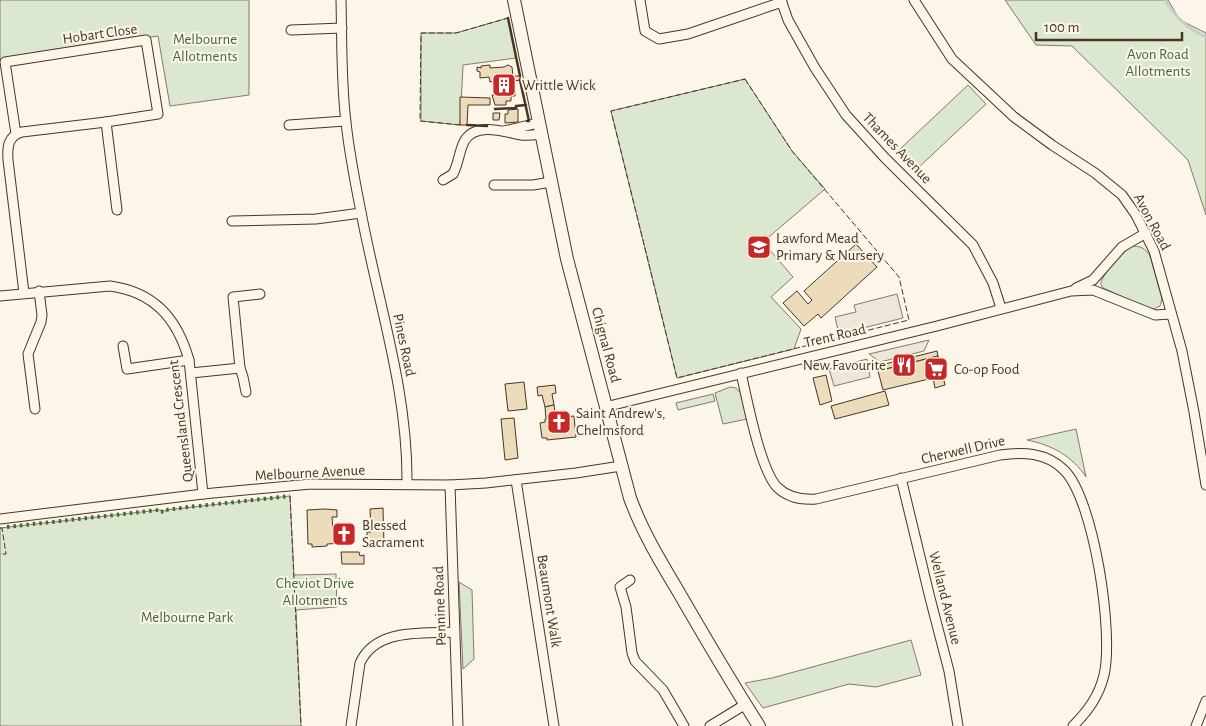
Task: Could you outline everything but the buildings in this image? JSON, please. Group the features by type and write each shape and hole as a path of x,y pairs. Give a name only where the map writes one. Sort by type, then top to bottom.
{"street":[{"name":"Pines Road","path":"342,0 346,121 361,213 394,361 408,450 408,484"},
{"name":"Chignal Road","path":"514,0 567,259 630,498 640,524 706,640 759,726"},
{"path":"640,0 645,31 659,39 688,34 781,1"},
{"name":"Avon Road","path":"914,0 952,59 1014,117 1052,146 1095,173 1122,195 1146,233 1154,251 1191,394 1206,485"},
{"name":"Thames Avenue","path":"781,1 788,20 815,68 846,115 885,158 973,245 993,283 1000,308"},
{"path":"291,30 342,28"},
{"name":"Hobart Close","path":"16,134 6,62 146,40 158,114 16,134 11,138 8,152 24,293"},
{"path":"289,125 346,121"},
{"path":"106,122 117,210"},
{"path":"443,180 453,174 468,137 479,131 539,128"},
{"path":"494,185 533,185 551,182"},
{"path":"232,221 316,219 361,213"},
{"name":"Trent Road","path":"1071,291 1092,280 1122,247 1146,233"},
{"name":"Queensland Crescent","path":"0,296 110,286 123,288 142,295 163,310 175,325 184,342 189,360 203,494"},
{"name":"Trent Road","path":"605,407 937,326 1071,291 1087,289 1100,291 1156,315 1171,314"},
{"path":"34,409 28,354 42,315 39,291"},
{"path":"246,392 244,376 240,368 234,297 260,294"},
{"path":"123,346 127,369 189,360"},
{"path":"191,373 240,368"},
{"name":"Cherwell Drive","path":"741,373 751,418 766,467 773,482 785,493 799,499 816,498 1000,455 1021,452 1050,459 1063,468 1081,495 1089,523 1102,587 1107,638 1104,674 1099,690 1092,704 1073,726"},
{"name":"Melbourne Avenue","path":"0,519 203,494 310,484 450,485 516,480 621,466"},
{"name":"Welland Avenue","path":"901,478 950,671 958,726"},
{"name":"Beaumont Walk","path":"516,480 554,726"},
{"name":"Pennine Road","path":"450,485 458,726"},
{"path":"630,580 620,587 626,606 632,653 641,669 671,700 684,726"},
{"path":"351,726 360,662 370,648 378,641 392,636 454,632"},
{"path":"1196,726 1206,701"},
{"path":"710,726 746,704"}],"green space":[{"name":"Melbourne Allotments","path":"0,0 249,0 249,95 170,106 158,36 0,61"},
{"name":"Avon Road Allotments","path":"1005,0 1168,0 1180,20 1206,33 1206,215 1188,160 1072,46 1036,45"},
{"path":"508,18 516,58 463,65 460,125 421,121 421,33 456,33"},
{"name":"Lawford Mead Primary & Nursery","path":"745,79 792,151 825,189 763,242 793,277 771,297 801,329 794,349 677,378 611,111"},
{"path":"968,85 986,104 917,169 899,150"},
{"path":"1133,246 1144,249 1151,259 1162,299 1160,306 1154,309 1150,309 1103,288 1101,284 1111,266 1125,251"},
{"path":"730,387 736,388 741,393 747,419 723,424 715,393"},
{"path":"713,394 715,401 678,410 676,403"},
{"path":"1076,429 1086,477 1061,452 1027,440"},
{"name":"Melbourne Park","path":"290,496 294,575 336,574 337,607 296,610 301,726 0,726 0,528"},
{"path":"459,582 472,590 474,659 463,669"},
{"path":"911,640 921,675 876,687 849,684 763,708 745,683 772,678"}],"shaded area":[{"path":"897,294 903,318 839,334 835,317 856,312 854,305"},
{"path":"929,340 924,351 880,362 869,354"},
{"path":"867,359 870,377 834,386 829,369"}],"waterway":[{"path":"1165,0 1182,22 1206,37"}],"hedge":[{"path":"199,506 290,496"},
{"path":"7,527 159,510 160,512 196,506"}],"fence":[{"path":"460,125 420,121 421,33 456,33 508,18"},
{"path":"745,79 792,151 899,277 909,320 677,378 611,111 745,79"},
{"path":"290,496 301,726"},
{"path":"0,528 2,528 6,554 0,554"}],"wall":[{"path":"508,18 520,76"},
{"path":"520,80 529,121 527,121"},
{"path":"495,109 516,108 516,106 526,105"},
{"path":"467,125 487,126"}],"place":[{"name":"Writtle Wick","path":"504,85"},
{"name":"Lawford Mead Primary & Nursery","path":"759,247"},
{"name":"New Favourite","path":"904,365"},
{"name":"Co-op Food","path":"936,369"},
{"name":"Saint Andrew's, Chelmsford","path":"559,422"},
{"name":"Blessed Sacrament","path":"344,534"}],"park label":[{"name":"Cheviot Drive Allotments","path":"315,592"}]}
